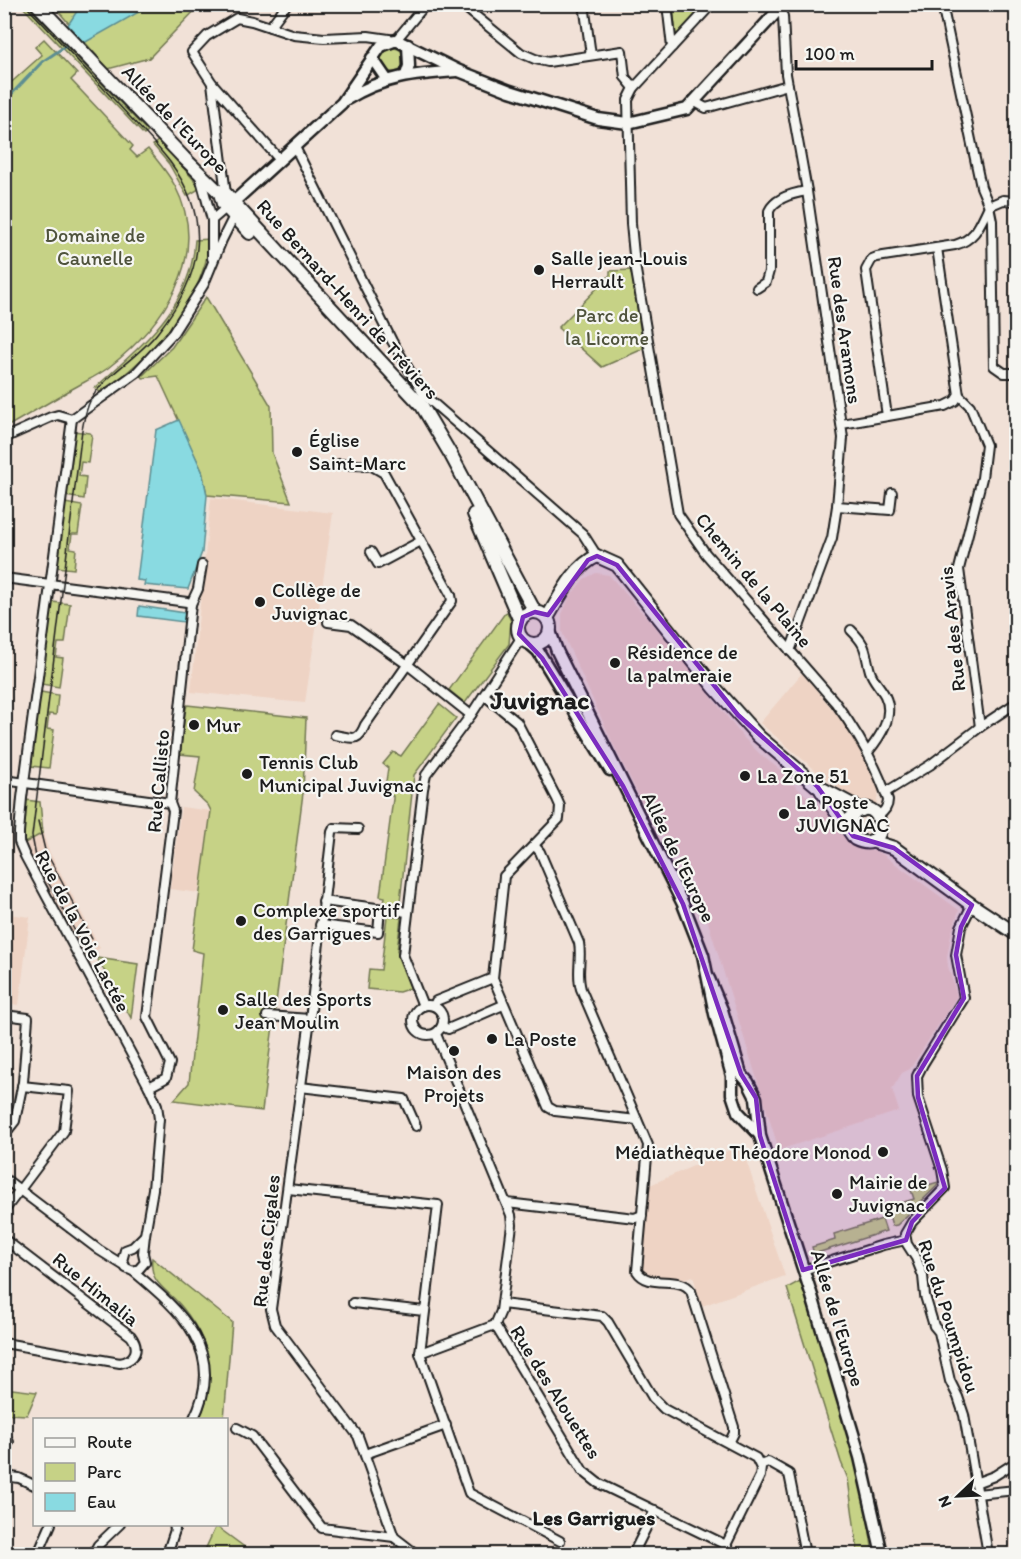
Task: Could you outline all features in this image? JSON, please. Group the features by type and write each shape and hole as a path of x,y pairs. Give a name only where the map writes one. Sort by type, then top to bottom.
{"main road":[{"name":"Allée de l'Europe","path":"37,4 228,203"},
{"name":"Rue Bernard-Henri de Tréviers","path":"228,203 422,406 451,455 528,602 541,615"},
{"name":"Rue Bernard-Henri de Tréviers","path":"228,203 419,413 434,436 467,500 520,621"},
{"path":"541,615 580,567 597,556 617,565 738,715 768,746 817,786 862,810"},
{"path":"526,614 541,615 550,631 545,640 535,645 526,641 518,629 520,621 526,614"},
{"path":"817,786 855,839 894,848 972,905 1017,934"},
{"path":"849,828 852,815 862,810 870,810 880,822 894,848"},
{"path":"871,841 878,836 880,822"}],"street":[{"path":"270,27 287,4"},
{"path":"342,103 381,46 396,39 426,4"},
{"path":"461,4 521,53 535,59 548,62 622,51 625,77 634,88 712,4"},
{"path":"584,4 591,55"},
{"path":"667,4 672,47"},
{"path":"942,4 981,187 992,220 994,366 1004,373 1017,373"},
{"path":"280,160 212,83 192,52 207,36 237,18 294,35 324,38 368,36 396,39 459,71 510,91 610,121 628,123 687,109 782,7"},
{"name":"Rue des Aramons","path":"782,7 788,85 807,191 842,424 842,450 832,538 790,651"},
{"path":"406,75 410,66 408,45"},
{"path":"372,58 387,80"},
{"path":"212,220 228,203 295,147 342,103 363,90 406,75 459,71"},
{"path":"4,438 58,415 72,419 136,373 173,333 194,301 212,266 228,203 212,83"},
{"path":"695,102 706,108 788,85"},
{"name":"Chemin de la Plaine","path":"634,88 628,100 634,266 678,514 702,549 835,702 868,752 886,792"},
{"path":"295,147 381,322 424,395 583,534 597,556"},
{"path":"199,172 212,220 212,266"},
{"path":"757,288 766,282 769,271 769,211 771,205 792,194 807,191"},
{"path":"887,416 866,270 868,264 877,257 965,242 974,236 989,206 1003,200 1017,201"},
{"path":"842,424 945,406 959,395 937,248"},
{"name":"Rue des Aravis","path":"959,395 970,406 986,445 982,478 959,569 980,727"},
{"name":"Rue de la Voie Lactée","path":"72,419 19,832 22,851 157,1105 159,1119 153,1189 143,1252"},
{"path":"335,735 359,737 452,601 451,595 384,473 372,466 339,464"},
{"path":"837,506 890,510 892,493"},
{"path":"371,552 378,564 421,541"},
{"name":"Rue Callisto","path":"149,1087 166,1078 170,1063 147,1017 173,811 170,803 191,604 198,589 202,565"},
{"path":"4,578 191,604"},
{"path":"328,622 351,625 408,665 471,715"},
{"path":"851,630 863,642 871,673 886,697 888,708 887,719 881,734 868,752"},
{"name":"Allée de l'Europe","path":"550,631 557,651 683,904 703,955 733,1083 732,1094 738,1112 760,1136"},
{"path":"423,1006 403,955 426,775 526,641"},
{"name":"Allée de l'Europe","path":"526,641 538,651 609,768 623,786"},
{"path":"484,695 517,722 560,806 559,819 504,876 493,978 548,1107 555,1111 637,1120"},
{"path":"880,822 888,805 886,792 930,765 980,727 1017,703"},
{"path":"4,780 170,803"},
{"name":"Rue des Cigales","path":"358,829 338,827 332,832 310,1019 271,1309 275,1325 358,1436 394,1537"},
{"path":"534,845 540,852 579,943 578,974 581,989 648,1145 637,1271 644,1279 684,1284 691,1291 734,1427 729,1443"},
{"path":"323,901 407,912"},
{"name":"Rue du Poumpidou","path":"972,905 961,927 956,955 964,998 922,1064 917,1077 918,1096 942,1170 945,1188 907,1228 906,1240 918,1263 934,1326 939,1332 950,1381 964,1415 988,1554"},
{"path":"320,925 378,932 381,909"},
{"path":"434,1006 436,1001 493,978"},
{"name":"Allée de l'Europe","path":"709,980 722,1010 741,1074 756,1098 760,1136 860,1457 882,1554"},
{"path":"442,1026 448,1029 503,1005"},
{"path":"434,1006 443,1015 442,1026 436,1034 421,1034 415,1027 413,1017 418,1008 434,1006"},
{"path":"4,1015 28,1018 22,1086 15,1121 4,1135"},
{"path":"267,1016 310,1019"},
{"name":"Rue des Alouettes","path":"436,1034 507,1203 512,1225 502,1304 495,1325 583,1471 598,1483 726,1545"},
{"path":"733,1083 744,1078"},
{"path":"4,1211 64,1131 69,1091 22,1086"},
{"path":"300,1087 404,1099 416,1125"},
{"path":"744,1118 749,1119 757,1114"},
{"path":"4,1178 99,1250 133,1271 184,1318 202,1353 206,1372 200,1407 194,1418"},
{"path":"288,1189 438,1205 420,1353 469,1493 560,1541"},
{"path":"507,1203 635,1218 642,1215"},
{"path":"123,1265 122,1257 145,1235"},
{"name":"Rue Himalia","path":"4,1239 131,1336 136,1349 134,1357 128,1362 120,1363 4,1343"},
{"path":"803,1270 906,1240"},
{"path":"108,1255 129,1248 139,1248 143,1252 144,1265 153,1287"},
{"path":"133,1271 144,1265"},
{"path":"353,1303 424,1311"},
{"path":"502,1304 602,1316 608,1322 653,1398 663,1409 754,1456 760,1465 760,1476 726,1545 731,1554"},
{"path":"420,1353 495,1325"},
{"path":"365,1454 446,1425"},
{"path":"237,1428 252,1436 322,1528 394,1537 412,1553"},
{"path":"760,1465 768,1462 789,1474 805,1554"},
{"path":"975,1483 994,1476 1017,1462"},
{"path":"4,1476 19,1478 33,1485"},
{"path":"977,1494 1017,1490"},
{"path":"633,1554 655,1510"},
{"name":"Allée de l'Europe","path":"872,1513 876,1554"},
{"path":"38,1554 50,1526"},
{"path":"93,1554 98,1545 118,1526"},
{"path":"167,1554 174,1526"}],"highlighted area":[{"path":"597,556 617,565 738,715 817,786 853,836 894,848 972,905 961,927 956,955 964,998 917,1076 918,1097 945,1188 912,1222 906,1240 803,1270 760,1136 756,1098 741,1074 683,904 623,786 542,658 519,634 523,617 535,612 548,615 588,560"}],"shaded area":[{"name":"Collège de Juvignac","path":"211,498 333,513 305,703 191,692"},
{"path":"596,573 609,575 671,645 742,736 761,755 788,776 794,785 836,820 850,844 863,850 882,854 959,910 947,957 957,996 910,1069 902,1073 892,1089 899,1111 779,1150 708,922 688,874 647,812 562,632 562,614 570,596 584,579"},
{"path":"802,673 842,721 864,757 879,790 876,805 850,796 821,775 760,723"},
{"path":"181,807 211,811 199,893 170,889"},
{"path":"43,833 49,851 100,948 84,958 23,844"},
{"path":"9,914 30,917 19,1005 5,1003 4,952"},
{"path":"741,1145 785,1276 702,1306 693,1276 683,1279 644,1274 640,1268 650,1185"}],"green space":[{"path":"21,5 27,5 148,132 144,135"},
{"path":"53,5 200,5 149,58 108,69"},
{"path":"673,5 705,5 676,38"},
{"name":"Domaine de Caunelle","path":"44,39 77,74 71,80 133,146 130,150 137,157 148,149 166,172 175,186 185,212 188,238 185,263 176,288 147,331 128,351 104,371 5,428 5,88 42,55 35,47"},
{"path":"393,48 402,51 405,60 402,69 393,72 384,69 381,60 384,51"},
{"path":"159,140 194,180 199,189 187,196 169,164 153,145"},
{"path":"210,239 201,276 184,310 147,355 100,392 95,388 146,340 174,306 191,264 195,240"},
{"name":"Parc de la Licorne","path":"632,270 643,349 602,367 558,328 610,275 610,271"},
{"path":"206,297 271,406 272,453 291,502 207,495 202,471 158,376 143,378 142,376 172,347"},
{"path":"73,431 92,435 88,463 81,462 79,476 86,477 84,499 65,496"},
{"path":"65,503 82,506 78,534 72,534 70,548 76,549 74,569 56,567"},
{"path":"52,602 70,604 65,643 58,643 56,657 63,658 59,687 41,684"},
{"path":"507,612 511,621 509,644 465,703 449,690"},
{"path":"41,692 58,695 56,715 49,714 47,729 54,730 49,768 31,766"},
{"path":"439,704 456,718 414,775 400,902 396,906 384,904 385,897 380,896 393,796 384,795 388,768 383,764 393,752 401,756"},
{"name":"Complexe sportif des Garrigues","path":"187,705 306,718 303,793 262,1111 174,1100 189,1083 203,953 192,950 211,811 194,792 200,756 180,754"},
{"path":"26,800 40,802 43,833 23,844 23,825"},
{"path":"387,916 401,918 397,951 411,988 399,992 367,989 369,969 381,970"},
{"path":"97,958 138,964 131,1018"},
{"path":"938,1182 937,1186 897,1225 892,1226 887,1207 914,1199 911,1190"},
{"path":"882,1219 886,1231 814,1254 812,1247 835,1240 834,1234"},
{"path":"152,1258 232,1322 224,1418 199,1418 209,1389 210,1375 205,1347 192,1320 177,1301 156,1281"},
{"path":"800,1281 823,1349 863,1484 873,1554 858,1554 848,1479 787,1288"},
{"path":"4,1388 37,1392 27,1415 5,1414"},
{"path":"216,1526 254,1554 211,1554 205,1550"}],"water":[{"path":"81,5 151,5 84,43 68,25"},
{"path":"179,420 202,471 207,495 202,552 188,589 144,585 145,581 137,580 156,430"},
{"path":"139,606 185,613 184,622 138,616"}],"waterway":[{"path":"143,9 157,4"},
{"path":"4,102 42,62 70,43"}],"tram line":[{"path":"24,4 170,162 184,184 193,206 197,227 197,248 193,269 185,290 151,341 97,390 91,399 82,430 32,836 41,869 82,944"},
{"path":"38,821 45,850 92,939"}],"place":[{"name":"Salle jean-Louis Herrault","path":"539,270"},
{"name":"Église Saint-Marc","path":"297,452"},
{"name":"Collège de Juvignac","path":"260,602"},
{"name":"Résidence de la palmeraie","path":"615,663"},
{"name":"Mur","path":"194,725"},
{"name":"Tennis Club Municipal Juvignac","path":"247,774"},
{"name":"La Zone 51","path":"745,776"},
{"name":"La Poste JUVIGNAC","path":"784,814"},
{"name":"Complexe sportif des Garrigues","path":"241,921"},
{"name":"Salle des Sports Jean Moulin","path":"223,1010"},
{"name":"La Poste","path":"492,1039"},
{"name":"Maison des Projets","path":"454,1051"},
{"name":"Médiathèque Théodore Monod","path":"883,1152"},
{"name":"Mairie de Juvignac","path":"837,1194"}],"district":[{"name":"Juvignac","path":"540,700"},
{"name":"Les Garrigues","path":"594,1518"}]}
